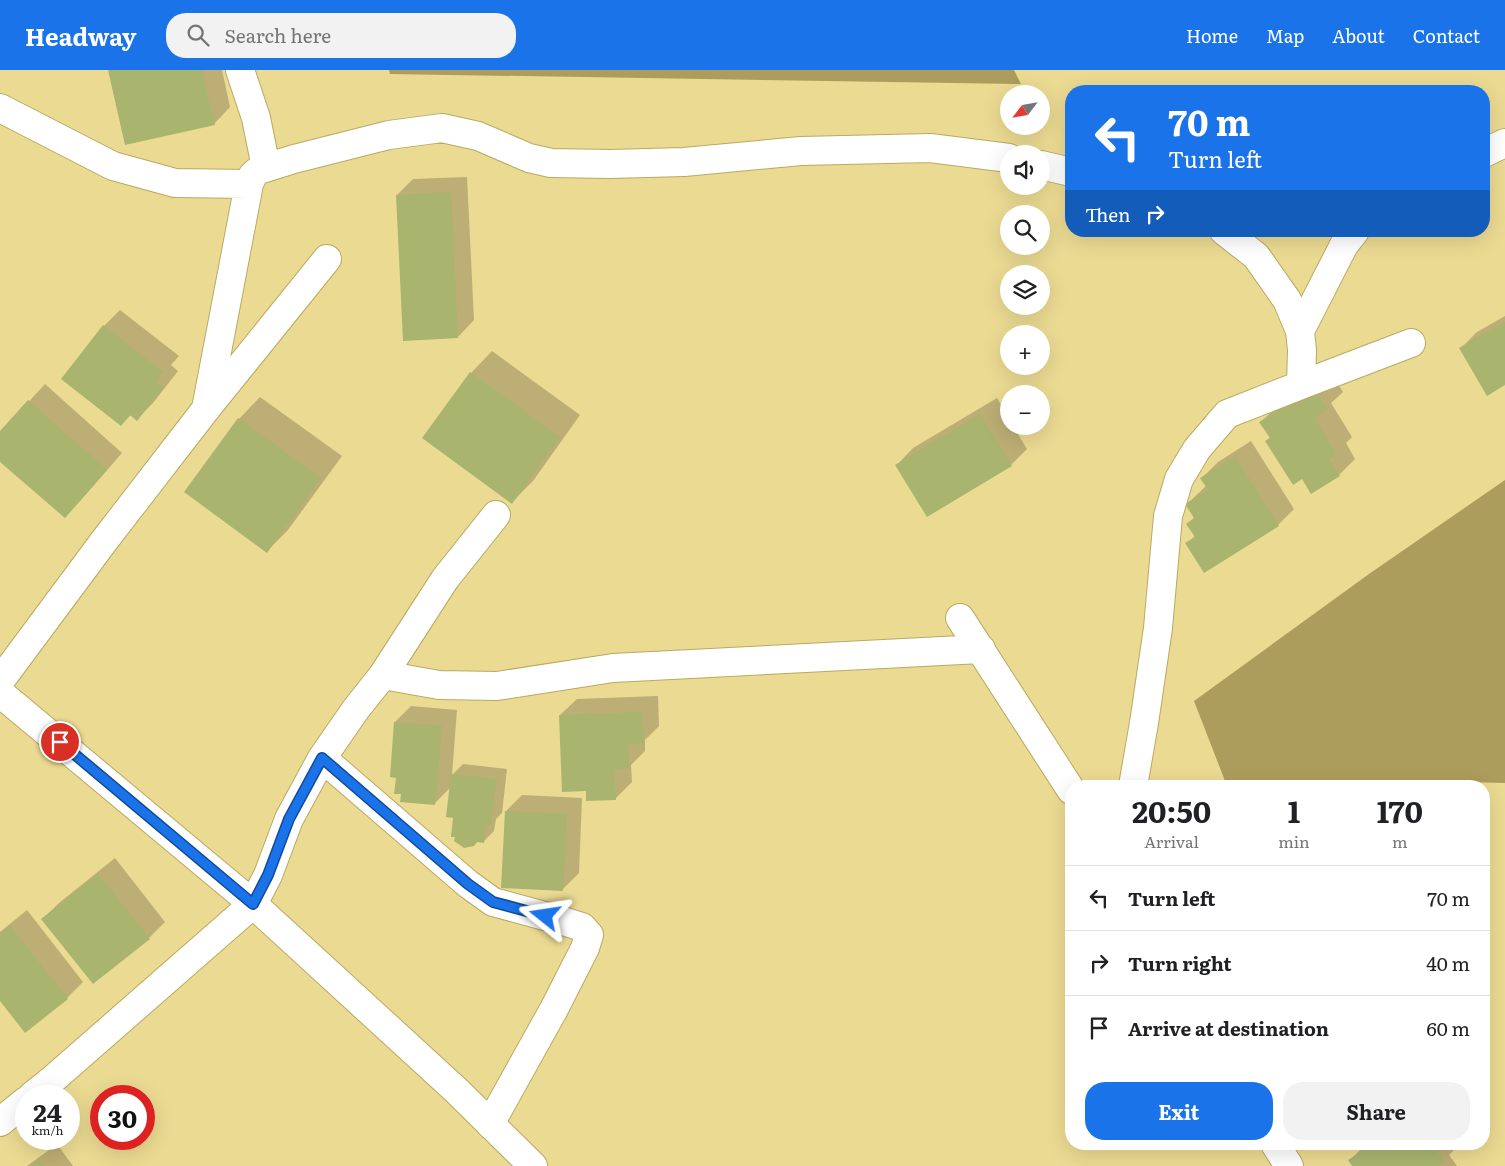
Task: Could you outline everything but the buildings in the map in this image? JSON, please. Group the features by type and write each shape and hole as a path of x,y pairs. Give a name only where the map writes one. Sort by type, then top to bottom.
{"street":[{"path":"206,409 258,175 256,118 240,70"},
{"path":"0,108 113,166 175,183 258,175 294,159 389,135 442,128 478,136 529,158 551,163 684,162 801,151 930,148 1000,157"},
{"path":"1490,150 1505,143"},
{"path":"1050,167 1065,171"},
{"path":"1232,237 1256,256 1286,300 1300,331 1302,350 1301,385"},
{"path":"1300,331 1344,246 1351,237"},
{"path":"0,681 104,540 206,409 327,259"},
{"path":"1134,780 1158,628 1168,516 1179,479 1197,449 1227,414 1411,343"},
{"path":"46,1085 253,904 268,875 289,819 322,758 356,709 383,675 445,579 496,514"},
{"path":"960,618 1065,781"},
{"path":"383,675 439,685 497,686 613,668 980,649"},
{"path":"0,693 253,904 421,1058 533,1166"},
{"path":"322,758 468,884 493,902 569,923 582,928 589,935 585,948 554,1009 490,1124"},
{"path":"0,1122 15,1110"},
{"path":"1279,1150 1289,1166"}],"shaded area":[{"path":"389,70 1014,70 1021,84 390,74"},
{"path":"1505,480 1505,783 1490,783 1490,780 1225,780 1194,701 1369,574"}],"route":[{"path":"60,742 253,904 268,875 289,819 322,758 468,884 493,902 545,916"}]}
